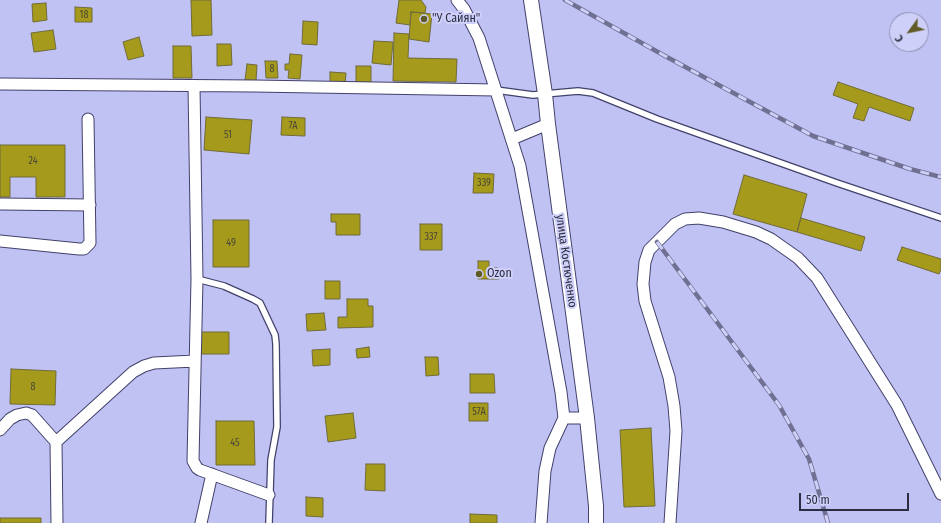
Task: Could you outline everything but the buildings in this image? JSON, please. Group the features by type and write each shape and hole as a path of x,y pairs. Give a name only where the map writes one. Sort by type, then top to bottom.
{"street":[{"path":"457,0 464,9 479,38 520,166 562,392 564,418 550,448 545,471 541,523"},
{"name":"улица Костюченко","path":"531,0 545,94 587,418 596,506 596,523"},
{"path":"0,84 496,90"},
{"path":"194,86 197,279 193,461 200,470 269,495"},
{"path":"0,241 79,249 84,248 90,242 88,119"},
{"path":"512,138 548,124"},
{"path":"0,204 90,205"},
{"path":"670,523 676,431 674,406 669,377 645,302 643,284 645,262 649,250 675,224 685,219 699,218 723,222 756,232 771,239 798,258 817,278 897,405 941,494"},
{"path":"56,442 133,372 154,363 195,361"},
{"path":"0,430 10,419 17,415 26,413 32,415 56,442 57,523"},
{"path":"564,418 587,418"},
{"path":"200,523 212,474"}],"lane":[{"path":"496,90 533,95 578,91 593,93 680,127 830,181 941,218"},
{"path":"197,279 224,286 260,303 275,335 277,427 271,460 269,523"}],"railway":[{"path":"565,0 813,136 910,169 941,177"},
{"path":"657,242 779,405 809,459 828,523"}],"place":[{"name":"\"У Сайян\"","path":"424,19"},
{"name":"Ozon","path":"479,274"}]}
